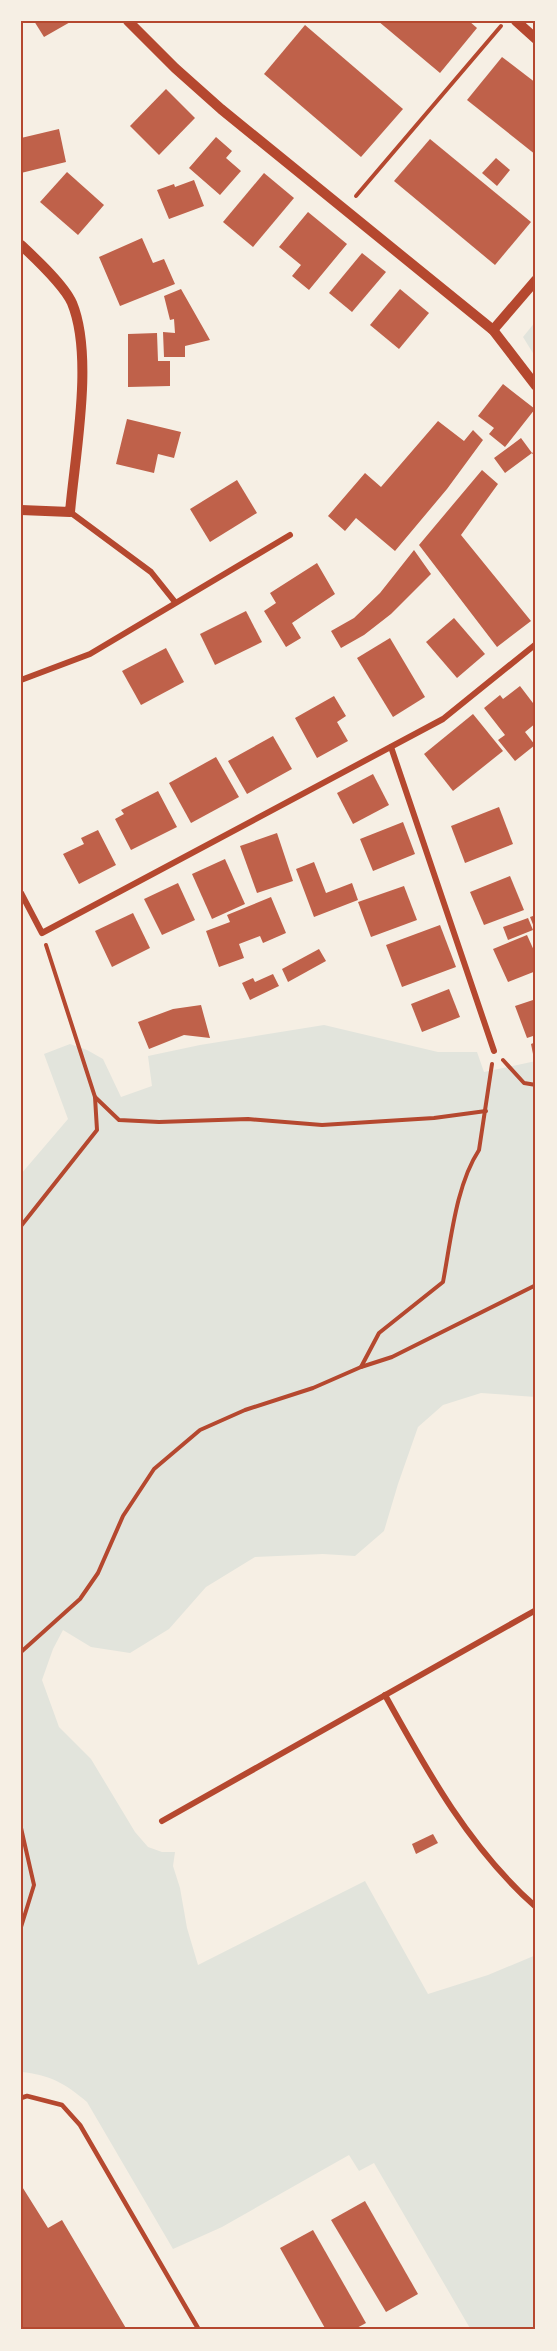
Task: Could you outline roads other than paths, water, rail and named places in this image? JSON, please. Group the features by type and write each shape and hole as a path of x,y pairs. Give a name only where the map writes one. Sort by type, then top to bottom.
{"street":[{"path":"128,21 175,68 221,109 493,330 536,386"},
{"path":"516,21 536,39"},
{"path":"21,244 48,272 71,302 83,351 69,512"},
{"path":"493,330 536,280"},
{"path":"21,510 69,512 152,572 175,602"},
{"path":"21,680 90,654 290,535"},
{"path":"21,893 42,933 443,719 536,644"},
{"path":"391,747 494,1051"},
{"path":"162,1821 536,1610"},
{"path":"385,1695 429,1774 469,1833 521,1894 536,1907"}],"lane":[{"path":"21,2098 27,2097 62,2105 80,2125 198,2330"}]}
